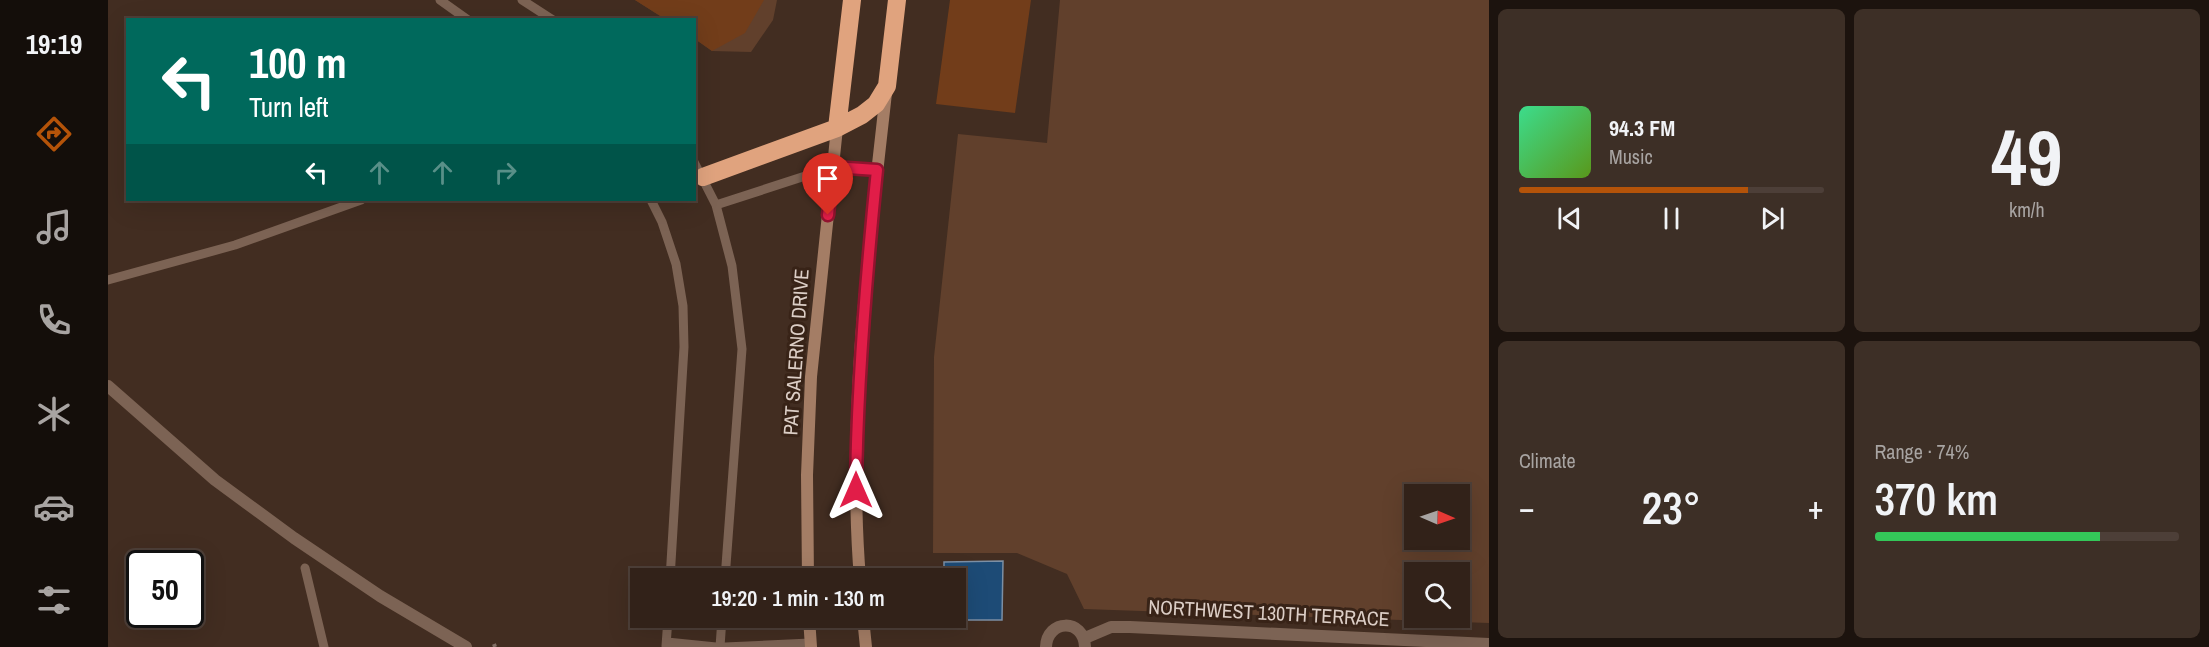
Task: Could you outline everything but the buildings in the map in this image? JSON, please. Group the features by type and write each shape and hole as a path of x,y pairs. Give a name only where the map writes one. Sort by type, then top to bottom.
{"highway":[{"path":"837,128 852,0"},
{"path":"699,170 837,128 862,115 876,104 887,87 897,0"}],"main road":[{"path":"860,568 856,490 858,410 867,266 887,87"},
{"name":"PAT SALERNO DRIVE","path":"808,568 807,475 811,376 837,128"},
{"path":"810,628 813,646"},
{"path":"865,628 866,647"}],"street":[{"path":"108,386 215,480 294,538 380,596 466,647"},
{"name":"NORTHWEST 130TH TERRACE","path":"1046,647 1048,636 1052,631 1064,625 1076,628 1085,642 1112,627 1130,627 1489,644"}],"lane":[{"path":"440,0 465,18"},
{"path":"522,0 550,18"},
{"path":"716,205 833,167 877,170"},
{"path":"699,170 716,205 732,266 742,349 725,568"},
{"path":"108,280 235,245 358,201"},
{"path":"651,201 676,264 683,306 684,347 671,568"},
{"path":"305,568 324,647"},
{"path":"667,628 666,644 718,647 721,628"},
{"path":"725,647 813,646"}],"shaded area":[{"path":"635,0 777,0 773,20 751,52 712,51 696,40 696,18 663,18"},
{"path":"635,0 764,0 745,33 712,51 696,40 696,18 663,18"},
{"path":"950,0 1031,0 1015,113 936,104"},
{"path":"1060,0 1489,0 1489,623 1470,622 1470,562 1404,562 1404,620 1084,609 1067,574 1017,553 933,553 934,357 958,134 1047,143"}],"route":[{"path":"828,215 833,167 877,170 867,266 859,381 856,490"}]}
